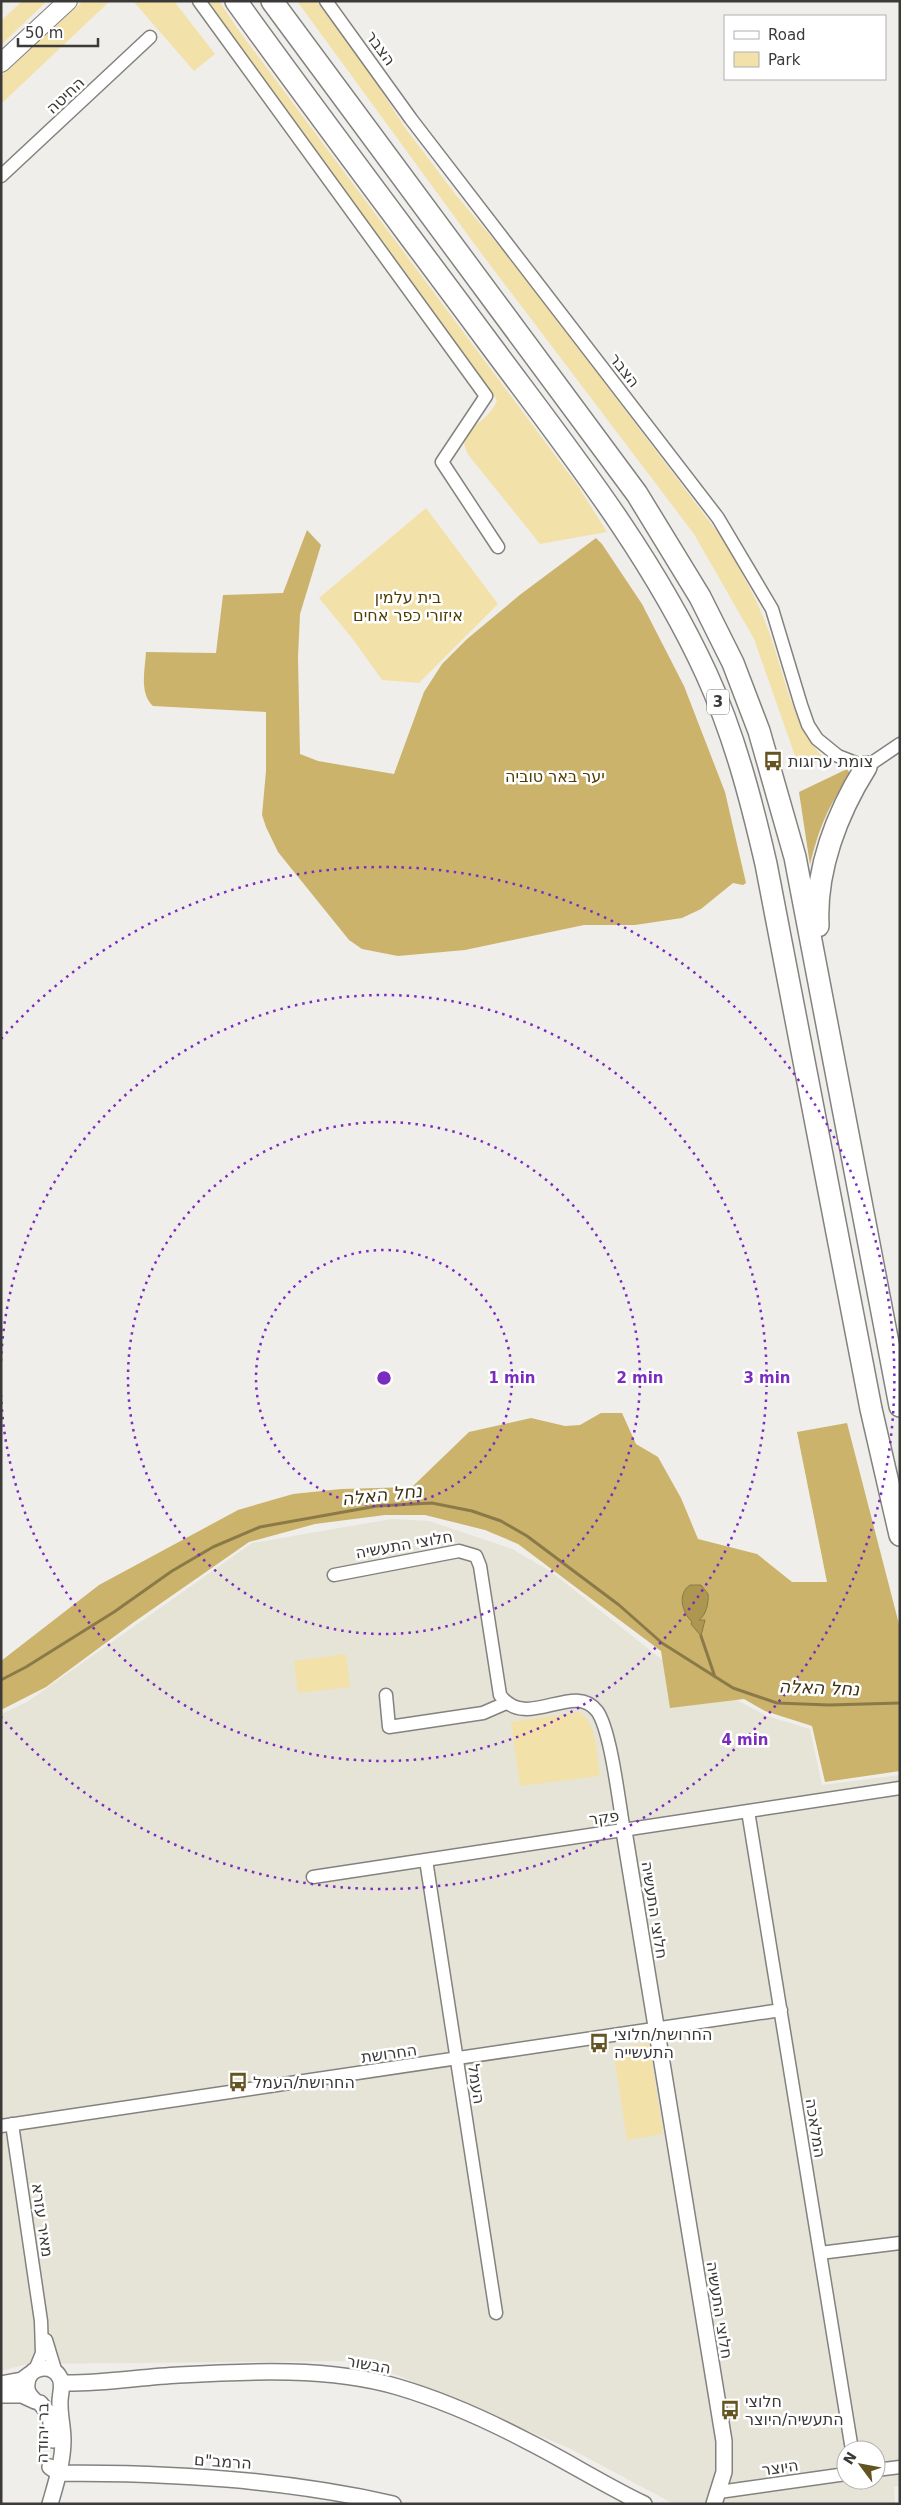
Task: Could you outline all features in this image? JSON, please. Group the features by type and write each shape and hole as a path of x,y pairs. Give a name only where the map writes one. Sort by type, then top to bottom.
{"highway":[{"name":"3","path":"236,1 613,510 675,611 707,675 721,708 754,808 871,1409 900,1535"},
{"name":"3","path":"272,1 637,494 700,597 737,672 765,750 795,857 900,1406"},
{"path":"821,986 818,916 822,876 836,824 866,767"}],"main road":[{"path":"1,64 68,1"}],"street":[{"path":"199,1 486,396 442,462 498,547"},
{"name":"הצבר","path":"326,1 411,119 718,518 772,609 801,705 808,725 817,739 838,756 866,767"},
{"name":"החיטה","path":"1,176 150,37"},
{"path":"866,767 900,744"},
{"name":"חלוצי התעשיה","path":"334,1575 459,1551 476,1556 480,1566 497,1686 500,1695 506,1703 521,1710 574,1701 591,1705 598,1712 606,1729 724,2441 724,2472 716,2498"},
{"path":"386,1695 390,1727 483,1713 506,1703"},
{"name":"פקר","path":"313,1877 900,1788"},
{"name":"המלאכה","path":"748,1811 850,2440"},
{"name":"העמל","path":"426,1860 496,2313"},
{"name":"החרושת","path":"7,2125 457,2060 781,2010"},
{"name":"מאיר עזרא","path":"7,2125 41,2320 60,2382"},
{"path":"820,2253 900,2243"},
{"name":"מאיר עזרא","path":"32,2372 42,2353 41,2320"},
{"path":"1,2384 22,2380 32,2372 46,2368 60,2382 50,2402 37,2401 22,2396 1,2396"},
{"path":"32,2372 27,2380 27,2391 37,2401"},
{"name":"הבשור","path":"60,2382 179,2375 255,2373 316,2375 369,2381 398,2387 487,2422 529,2441 644,2504"},
{"name":"בר יהודה","path":"40,2504 63,2441 60,2382"},
{"name":"בר יהודה","path":"37,2401 50,2415 53,2428 54,2470 50,2504"},
{"name":"הרמב\"ם","path":"54,2470 244,2479 386,2503"},
{"path":"886,2470 899,2470"},
{"name":"היוצר","path":"716,2498 836,2476"}],"shaded area":[{"path":"392,1519 429,1521 512,1549 550,1571 665,1662 767,1716 810,1729 822,1785 900,1775 900,2486 894,2487 895,2504 674,2504 571,2449 397,2375 346,2361 27,2364 1,2371 1,1714 27,1702 252,1543"},
{"path":"690,1585 701,1585 708,1594 704,1615 699,1620 705,1620 701,1636 691,1624 692,1622 682,1603 683,1593"}],"green space":[{"path":"22,1 47,1 1,45 1,21"},
{"path":"83,1 110,1 1,104 1,76"},
{"path":"133,1 174,1 215,54 194,71"},
{"path":"206,1 219,1 237,28 578,486 607,532 540,544 470,457 464,445 464,440 468,433 486,417 497,400"},
{"path":"297,1 316,1 344,33 406,129 456,195 515,265 719,534 743,575 759,608 771,638 794,709 802,726 824,759 800,770 754,639 694,534 481,253"},
{"name":"בית עלמין איזורי כפר אחים","path":"426,508 498,604 419,683 382,680 352,638 319,598"},
{"name":"יער באר טוביה","path":"307,530 321,545 300,614 298,657 300,754 318,761 394,774 424,692 442,664 467,639 521,594 596,538 642,604 684,686 725,792 746,883 743,885 733,883 701,909 682,918 635,925 584,925 465,950 398,956 362,949 349,940 278,852 266,827 262,815 266,771 266,712 153,706 144,688 146,652 216,653 223,595 283,593"},
{"path":"847,769 851,775 830,806 810,865 799,792"},
{"path":"601,1413 622,1413 636,1444 658,1457 681,1498 698,1539 757,1554 792,1582 827,1582 797,1432 847,1423 900,1628 900,1771 825,1782 812,1726 765,1711 744,1699 670,1708 661,1651 518,1544 485,1530 425,1515 385,1515 315,1524 249,1542 134,1622 46,1687 1,1710 1,1661 99,1585 238,1510 293,1494 341,1489 412,1487 469,1432 531,1418 565,1426 580,1425"},
{"path":"346,1654 350,1687 298,1693 294,1661"},
{"path":"579,1712 590,1724 593,1732 600,1776 520,1786 511,1722"},
{"path":"649,2043 663,2134 627,2140 613,2048"}],"waterway":[{"name":"נחל האלה","path":"1,1680 26,1667 114,1612 172,1571 213,1547 260,1527 377,1506 432,1503 472,1511 501,1521 527,1536 619,1605 662,1643 733,1688 777,1703 829,1705 900,1703"},
{"path":"701,1636 715,1677"}],"place":[{"name":"צומת ערוגות","path":"773,761"},
{"name":"החרושת/חלוצי התעשייה","path":"599,2043"},
{"name":"החרושת/העמל","path":"238,2082"},
{"name":"חלוצי התעשיה/היוצר","path":"730,2410"}]}
